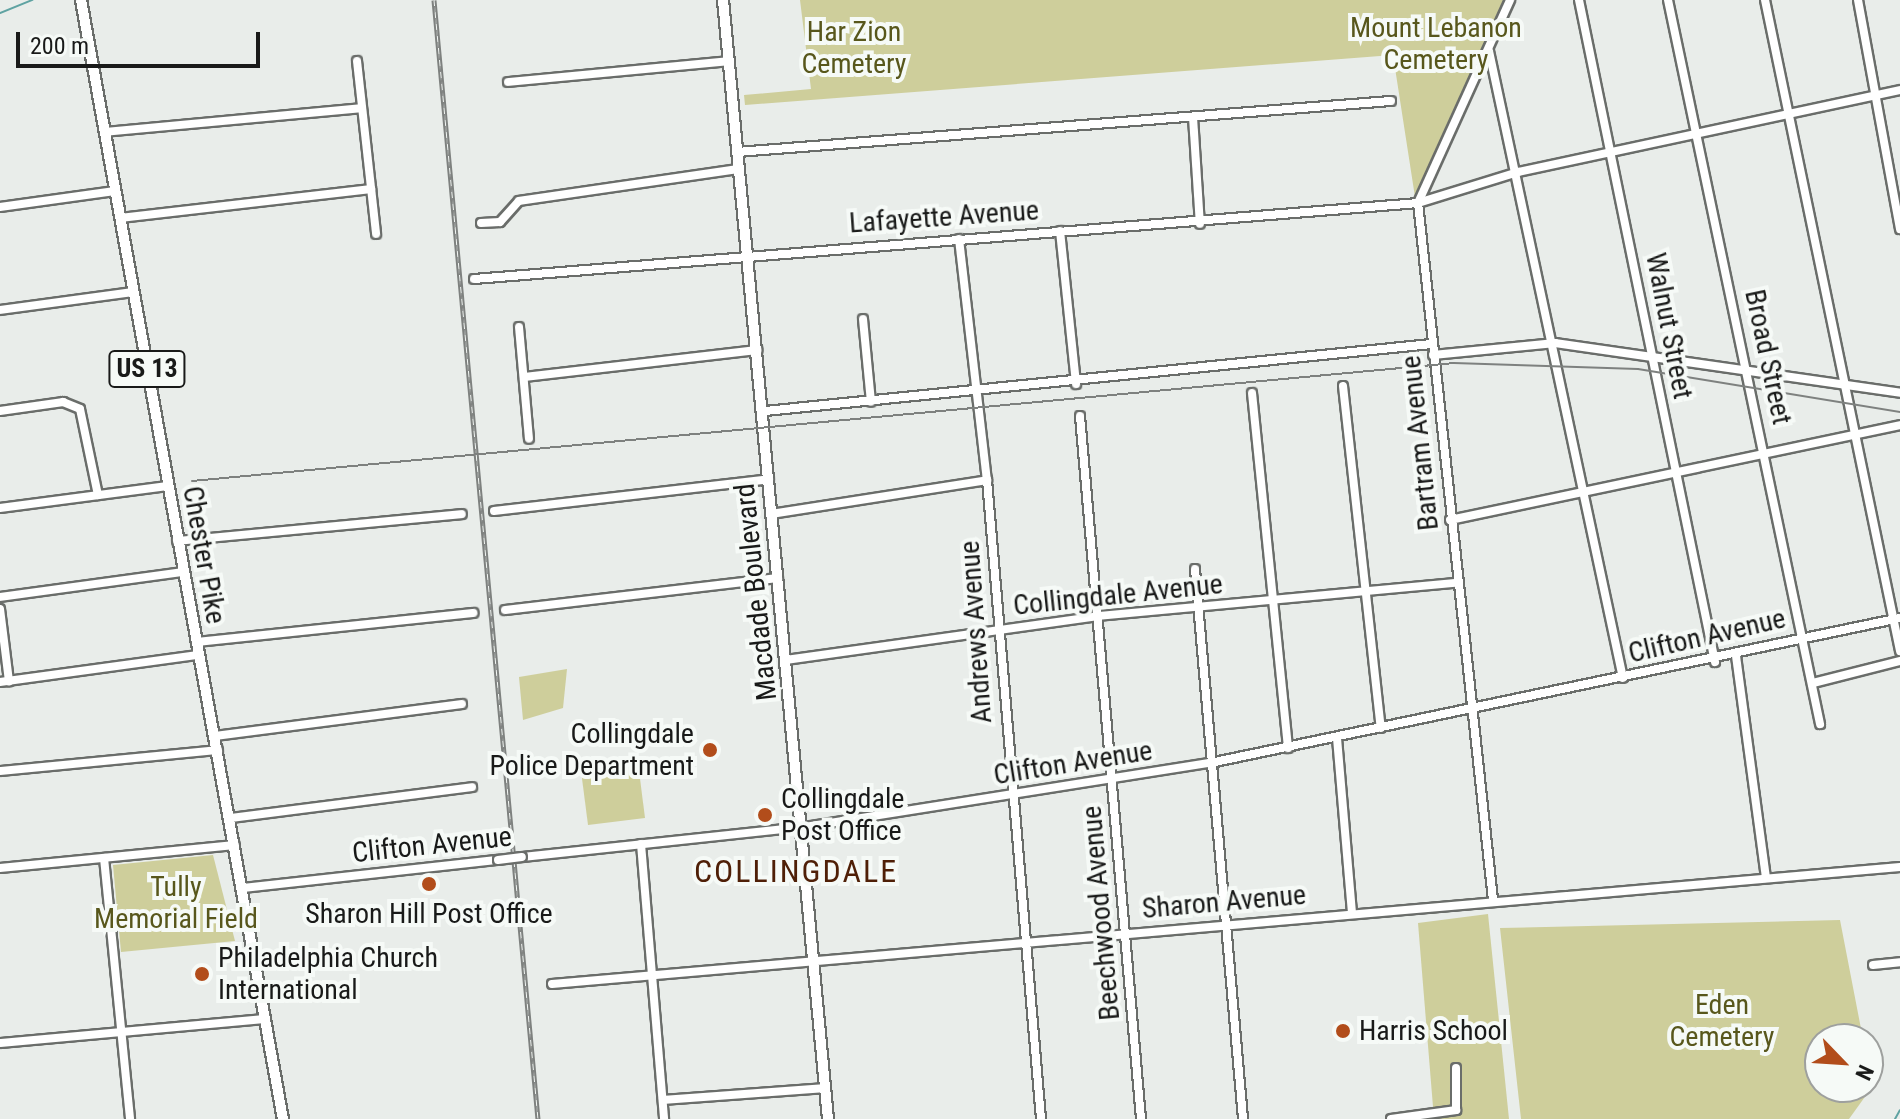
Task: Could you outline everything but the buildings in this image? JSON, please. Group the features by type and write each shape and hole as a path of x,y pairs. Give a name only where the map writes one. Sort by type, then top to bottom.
{"main road":[{"name":"Chester Pike","path":"81,0 283,1119"},
{"path":"723,0 729,61"},
{"name":"Macdade Boulevard","path":"729,61 804,827 828,1119"}],"street":[{"path":"1418,203 1510,0"},
{"name":"Walnut Street","path":"1579,0 1715,662"},
{"name":"Broad Street","path":"1668,0 1805,636 1820,724"},
{"path":"1765,0 1783,114 1856,434 1896,619 1900,651"},
{"path":"1858,0 1871,95 1900,229"},
{"path":"1489,51 1589,494 1623,678"},
{"path":"357,61 376,234"},
{"path":"508,82 729,61"},
{"name":"Lafayette Avenue","path":"474,279 747,253 1200,224 1418,203 1518,172 1900,90"},
{"path":"737,152 1391,101"},
{"path":"104,132 362,108"},
{"path":"1193,117 1200,224"},
{"path":"481,223 500,222 519,201 738,169"},
{"path":"120,218 371,189"},
{"path":"0,207 115,191"},
{"name":"Bartram Avenue","path":"1418,203 1456,583 1493,900"},
{"path":"1060,231 1076,384"},
{"name":"Andrews Avenue","path":"959,239 987,480 996,630 1041,1119"},
{"path":"0,310 133,292"},
{"path":"863,319 871,402"},
{"path":"519,327 529,439"},
{"path":"1433,355 1555,343 1845,388 1900,393"},
{"path":"765,411 1076,384 1431,344"},
{"path":"524,377 757,350"},
{"path":"1343,386 1381,728"},
{"path":"1252,393 1288,748"},
{"path":"0,411 63,402 80,409 98,495"},
{"name":"Beechwood Avenue","path":"1080,416 1141,1119"},
{"path":"1450,520 1589,494 1676,472 1900,425"},
{"path":"494,511 769,479"},
{"path":"771,514 987,480"},
{"path":"0,508 168,486"},
{"path":"177,541 462,514"},
{"path":"1195,569 1221,925 1243,1119"},
{"path":"0,597 183,572"},
{"path":"505,610 778,578"},
{"name":"Collingdale Avenue","path":"786,660 1098,616 1198,610 1456,583"},
{"path":"0,609 4,682 198,655"},
{"path":"196,642 473,613"},
{"name":"Clifton Avenue","path":"243,888 804,827 1012,796 1288,748 1623,678 1715,662 1805,636 1896,619"},
{"path":"1736,656 1766,878"},
{"path":"1813,683 1900,661"},
{"path":"215,736 462,704"},
{"path":"1337,738 1352,913"},
{"path":"0,771 218,750"},
{"path":"231,818 472,787"},
{"path":"641,844 664,1119"},
{"path":"0,868 235,845"},
{"path":"104,858 130,1119"},
{"name":"Sharon Avenue","path":"552,984 814,958 1900,867"},
{"path":"1873,965 1900,962"},
{"path":"0,1043 266,1019"},
{"path":"1391,1119 1456,1110 1456,1068"},
{"path":"663,1100 826,1088"}],"green space":[{"name":"Har Zion Cemetery","path":"800,0 1504,0 1415,197 1393,55 745,105 744,95 811,89"},
{"path":"567,669 563,708 523,720 519,677"},
{"path":"637,755 645,818 588,825 580,763"},
{"name":"Tully Memorial Field","path":"213,855 235,941 121,952 113,865"},
{"path":"1488,914 1509,1119 1434,1119 1418,923"},
{"name":"Eden Cemetery","path":"1840,920 1860,1023 1804,1023 1804,1103 1860,1103 1849,1119 1521,1119 1500,928"}],"waterway":[{"path":"0,13 33,0"},
{"path":"1895,1119 1900,1110"}],"tram line":[{"path":"192,481 1454,363 1638,369 1900,412"}],"railway":[{"path":"434,0 538,1119"}],"place":[{"name":"Collingdale Police Department","path":"710,750"},
{"name":"Collingdale Post Office","path":"765,815"},
{"name":"Sharon Hill Post Office","path":"429,884"},
{"name":"Philadelphia Church International","path":"202,974"},
{"name":"Harris School","path":"1343,1031"}],"district":[{"name":"COLLINGDALE","path":"796,871"}],"park label":[{"name":"Mount Lebanon Cemetery","path":"1436,44"}]}
